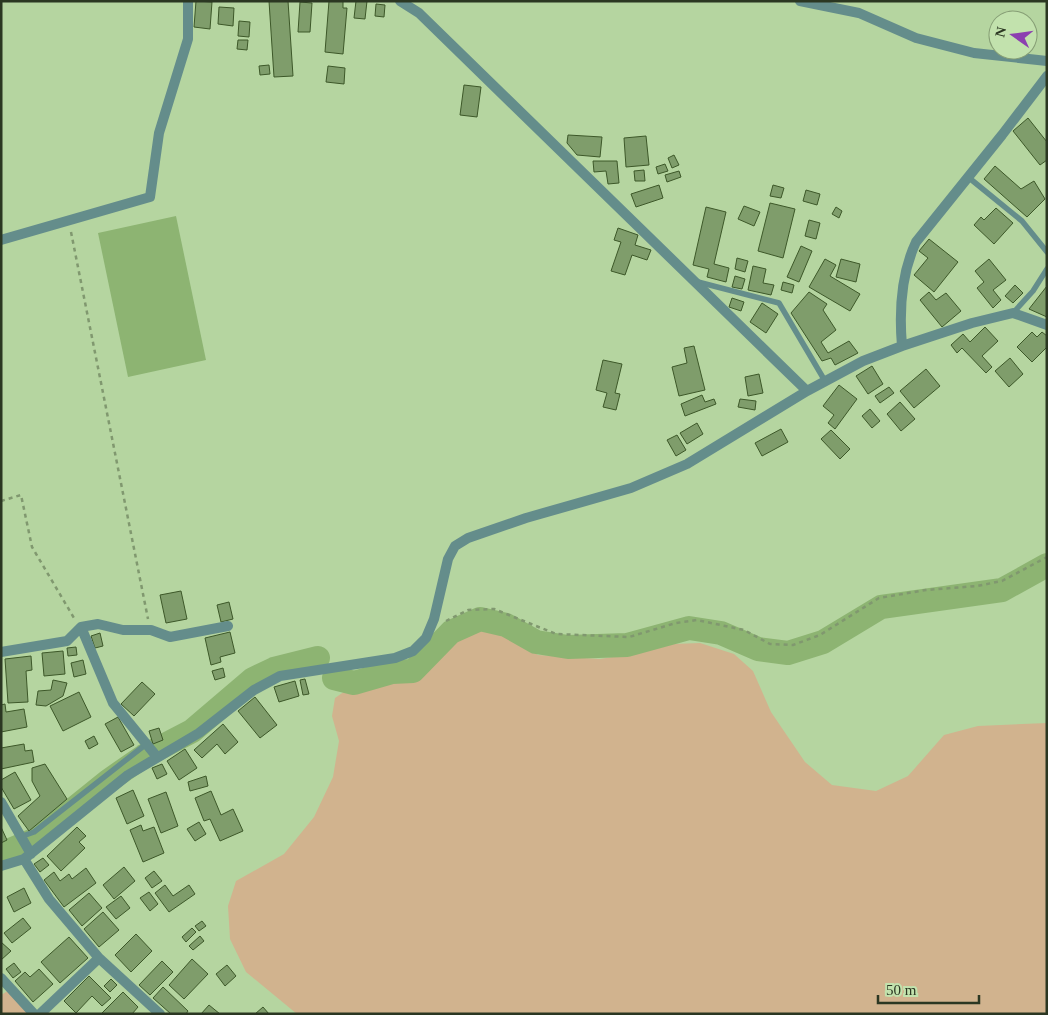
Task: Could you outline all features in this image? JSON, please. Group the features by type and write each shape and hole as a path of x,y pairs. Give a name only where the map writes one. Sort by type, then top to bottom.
{"street":[{"path":"1,240 150,197 159,133 188,39 188,1"},
{"path":"400,1 418,13 806,391"},
{"path":"800,1 859,13 916,38 966,51 1047,61"},
{"path":"902,346 900,318 908,260 916,242 1047,76"},
{"path":"1,866 28,855 128,775 199,733 254,690 280,676 395,658 413,651 426,638 434,620 448,560 455,546 468,538 526,518 631,488 687,464 806,391 863,361 902,346 972,323 1013,313 1047,326"},
{"path":"1,652 67,642 81,627 98,624 124,630 151,630 170,638 228,626"},
{"path":"81,627 113,703 156,757"},
{"path":"1,802 20,837 49,899 99,958 160,1014"},
{"path":"40,1014 99,958"},
{"path":"1,978 34,1014"}],"lane":[{"path":"968,177 1022,221 1047,252"},
{"path":"1013,313 1033,292 1047,269"},
{"path":"694,281 779,303 825,381"},
{"path":"20,837 34,832 145,745"}],"path":[{"path":"68,220 151,630"},
{"path":"1,501 21,495 32,547 81,627"},
{"path":"434,620 448,621 468,610 494,609 556,634 629,637 676,623 697,620 744,630 770,644 793,644 820,635 879,598 926,590 977,586 1002,581 1047,557"}],"shaded area":[{"path":"176,216 206,360 128,377 98,233"},
{"path":"479,627 502,633 538,655 600,659 644,652 674,644 700,643 734,654 753,671 771,712 805,762 832,785 876,791 908,776 944,735 978,726 1047,723 1047,1014 297,1014 246,972 230,939 228,906 236,881 284,854 314,817 333,777 339,741 332,716 335,698 348,689 393,680 414,679 457,639"},
{"path":"11,989 34,1014 1,1014 1,995"}],"building":[{"path":"196,1 212,2 210,29 194,27"},
{"path":"269,1 288,1 293,76 274,77"},
{"path":"329,1 343,1 343,8 347,8 343,54 325,52"},
{"path":"356,1 367,1 365,19 354,18"},
{"path":"300,2 312,3 310,32 298,32"},
{"path":"376,4 385,5 384,17 375,16"},
{"path":"219,7 234,8 233,26 218,24"},
{"path":"239,21 250,22 249,37 238,36"},
{"path":"238,40 248,40 247,50 237,49"},
{"path":"269,65 270,74 260,75 259,66"},
{"path":"328,66 345,68 344,84 326,82"},
{"path":"464,85 481,87 477,117 460,115"},
{"path":"1028,118 1047,142 1047,160 1040,165 1013,131"},
{"path":"568,135 602,137 600,157 577,155 567,143"},
{"path":"646,136 649,165 626,167 624,138"},
{"path":"674,155 679,165 672,168 668,158"},
{"path":"593,161 617,161 619,183 608,184 606,171 594,172"},
{"path":"665,164 668,171 658,174 656,167"},
{"path":"995,166 1021,189 1034,181 1045,199 1027,217 984,179"},
{"path":"644,170 645,181 635,181 634,171"},
{"path":"679,171 681,177 667,182 665,175"},
{"path":"659,185 663,198 636,207 631,194"},
{"path":"773,185 784,188 781,198 770,196"},
{"path":"806,190 820,194 817,205 803,201"},
{"path":"770,203 795,209 783,258 758,251"},
{"path":"744,206 760,212 754,226 738,219"},
{"path":"706,207 726,212 714,264 729,268 726,282 707,277 709,269 693,265"},
{"path":"836,207 842,211 839,218 832,214"},
{"path":"996,208 1013,223 994,244 974,225 981,217 984,220"},
{"path":"809,220 820,223 816,239 805,236"},
{"path":"618,228 638,235 635,245 651,250 647,260 632,255 625,275 611,271 621,242 614,240"},
{"path":"929,239 958,262 934,292 914,275 928,258 919,251"},
{"path":"801,246 812,251 799,282 787,277"},
{"path":"737,258 748,261 745,272 735,269"},
{"path":"825,259 836,265 830,276 860,294 850,311 809,287"},
{"path":"841,259 860,264 856,282 836,277"},
{"path":"989,259 1006,280 993,290 1001,300 993,308 977,288 984,282 975,271"},
{"path":"753,266 766,269 763,283 774,285 771,295 748,290"},
{"path":"735,276 745,279 742,289 732,287"},
{"path":"783,282 794,285 792,293 781,290"},
{"path":"1015,285 1023,293 1013,303 1005,296"},
{"path":"1047,286 1047,317 1029,309"},
{"path":"809,292 827,304 823,310 836,330 821,342 828,353 849,341 858,353 835,365 831,358 822,361 791,313"},
{"path":"929,292 936,300 946,293 961,311 942,327 920,300"},
{"path":"732,298 744,302 741,311 729,307"},
{"path":"762,303 778,314 766,333 750,322"},
{"path":"985,327 998,341 982,356 992,367 986,373 962,348 957,353 951,345 963,334 970,342"},
{"path":"1032,332 1037,337 1042,332 1047,336 1047,347 1032,362 1017,347"},
{"path":"694,346 705,390 679,396 672,367 687,363 684,348"},
{"path":"1010,358 1023,374 1009,387 995,371"},
{"path":"603,360 622,364 615,393 620,394 616,410 603,407 607,393 596,390"},
{"path":"872,366 883,384 868,394 856,376"},
{"path":"926,369 940,386 914,408 900,391"},
{"path":"759,374 763,393 748,396 745,377"},
{"path":"839,385 857,399 835,429 828,423 834,415 823,406"},
{"path":"889,387 894,393 880,403 875,396"},
{"path":"702,395 705,402 714,399 716,404 685,416 681,404"},
{"path":"740,399 756,401 755,410 738,407"},
{"path":"900,402 915,419 901,431 887,414"},
{"path":"870,409 880,421 872,428 862,416"},
{"path":"697,423 703,434 687,444 680,433"},
{"path":"781,429 788,442 762,456 755,443"},
{"path":"831,430 850,449 840,459 821,439"},
{"path":"677,435 686,450 676,456 667,440"},
{"path":"181,591 187,619 166,623 160,595"},
{"path":"229,602 233,619 221,622 217,605"},
{"path":"230,632 235,653 220,657 221,662 211,665 205,638"},
{"path":"100,633 103,646 95,648 91,636"},
{"path":"76,647 77,655 68,656 67,648"},
{"path":"63,651 65,674 44,676 42,653"},
{"path":"31,656 32,670 26,671 28,702 8,703 5,659"},
{"path":"83,660 86,674 74,677 71,663"},
{"path":"223,668 225,677 215,680 212,671"},
{"path":"305,679 309,694 303,695 300,680"},
{"path":"53,680 67,683 63,696 46,706 36,705 38,691 51,690"},
{"path":"295,681 299,696 279,702 274,687"},
{"path":"142,682 155,694 134,716 121,704"},
{"path":"79,692 91,717 63,731 50,706"},
{"path":"255,697 277,725 260,738 238,711"},
{"path":"5,704 6,712 24,709 27,727 1,732 1,705"},
{"path":"118,717 134,745 121,752 105,724"},
{"path":"223,724 238,742 225,754 217,744 202,758 194,750"},
{"path":"159,728 163,740 153,744 149,731"},
{"path":"94,736 98,744 89,749 85,741"},
{"path":"24,744 25,751 32,750 34,762 1,769 1,748"},
{"path":"185,749 197,768 179,780 167,761"},
{"path":"45,764 67,799 29,831 18,816 40,796 32,781 32,768"},
{"path":"162,764 167,774 157,779 152,768"},
{"path":"15,772 31,800 14,809 1,787 1,780"},
{"path":"206,776 208,786 190,791 188,782"},
{"path":"133,790 144,816 127,824 116,798"},
{"path":"211,791 221,815 233,809 243,831 220,841 210,819 204,821 195,798"},
{"path":"166,792 178,826 161,833 148,799"},
{"path":"199,822 206,834 195,841 187,829"},
{"path":"141,825 143,831 154,827 164,853 143,862 130,830"},
{"path":"1,827 7,840 1,843"},
{"path":"77,827 86,836 79,842 85,848 61,871 47,856"},
{"path":"43,858 49,865 40,872 34,864"},
{"path":"124,867 135,881 114,899 103,885"},
{"path":"86,868 96,883 64,907 44,880 54,872 60,881 69,874 72,879"},
{"path":"154,871 162,881 152,888 145,878"},
{"path":"165,885 173,896 189,885 195,894 169,912 155,893"},
{"path":"24,888 31,903 14,912 7,897"},
{"path":"149,892 158,904 150,911 140,898"},
{"path":"89,893 102,908 82,926 69,910"},
{"path":"121,896 130,908 116,919 106,907"},
{"path":"103,912 119,930 99,947 84,929"},
{"path":"23,918 31,928 12,943 4,933"},
{"path":"202,921 206,926 199,931 195,926"},
{"path":"192,928 196,932 186,942 182,937"},
{"path":"136,934 152,951 131,972 115,955"},
{"path":"200,936 204,941 193,950 189,946"},
{"path":"69,937 88,958 60,983 41,962"},
{"path":"1,942 11,951 1,960"},
{"path":"192,959 208,974 184,999 169,985"},
{"path":"162,961 173,972 150,995 139,985"},
{"path":"14,963 21,972 13,978 6,969"},
{"path":"227,965 236,976 225,986 216,974"},
{"path":"39,969 53,984 33,1002 15,981 25,972 30,977"},
{"path":"89,976 111,998 102,1006 92,996 76,1013 64,1001"},
{"path":"111,979 117,985 110,992 104,986"},
{"path":"163,987 188,1011 186,1014 171,1014 153,998"},
{"path":"123,992 138,1007 132,1014 101,1014"},
{"path":"209,1005 220,1014 201,1014"},
{"path":"263,1007 269,1014 255,1014"}],"waterway":[{"path":"334,678 354,683 392,672 413,671 451,632 480,619 506,625 536,642 568,647 627,645 689,628 721,633 758,649 788,653 823,642 881,607 1002,590 1047,565"},
{"path":"1,854 36,839 108,781 144,756 192,731 253,679 274,669 318,658"}]}
